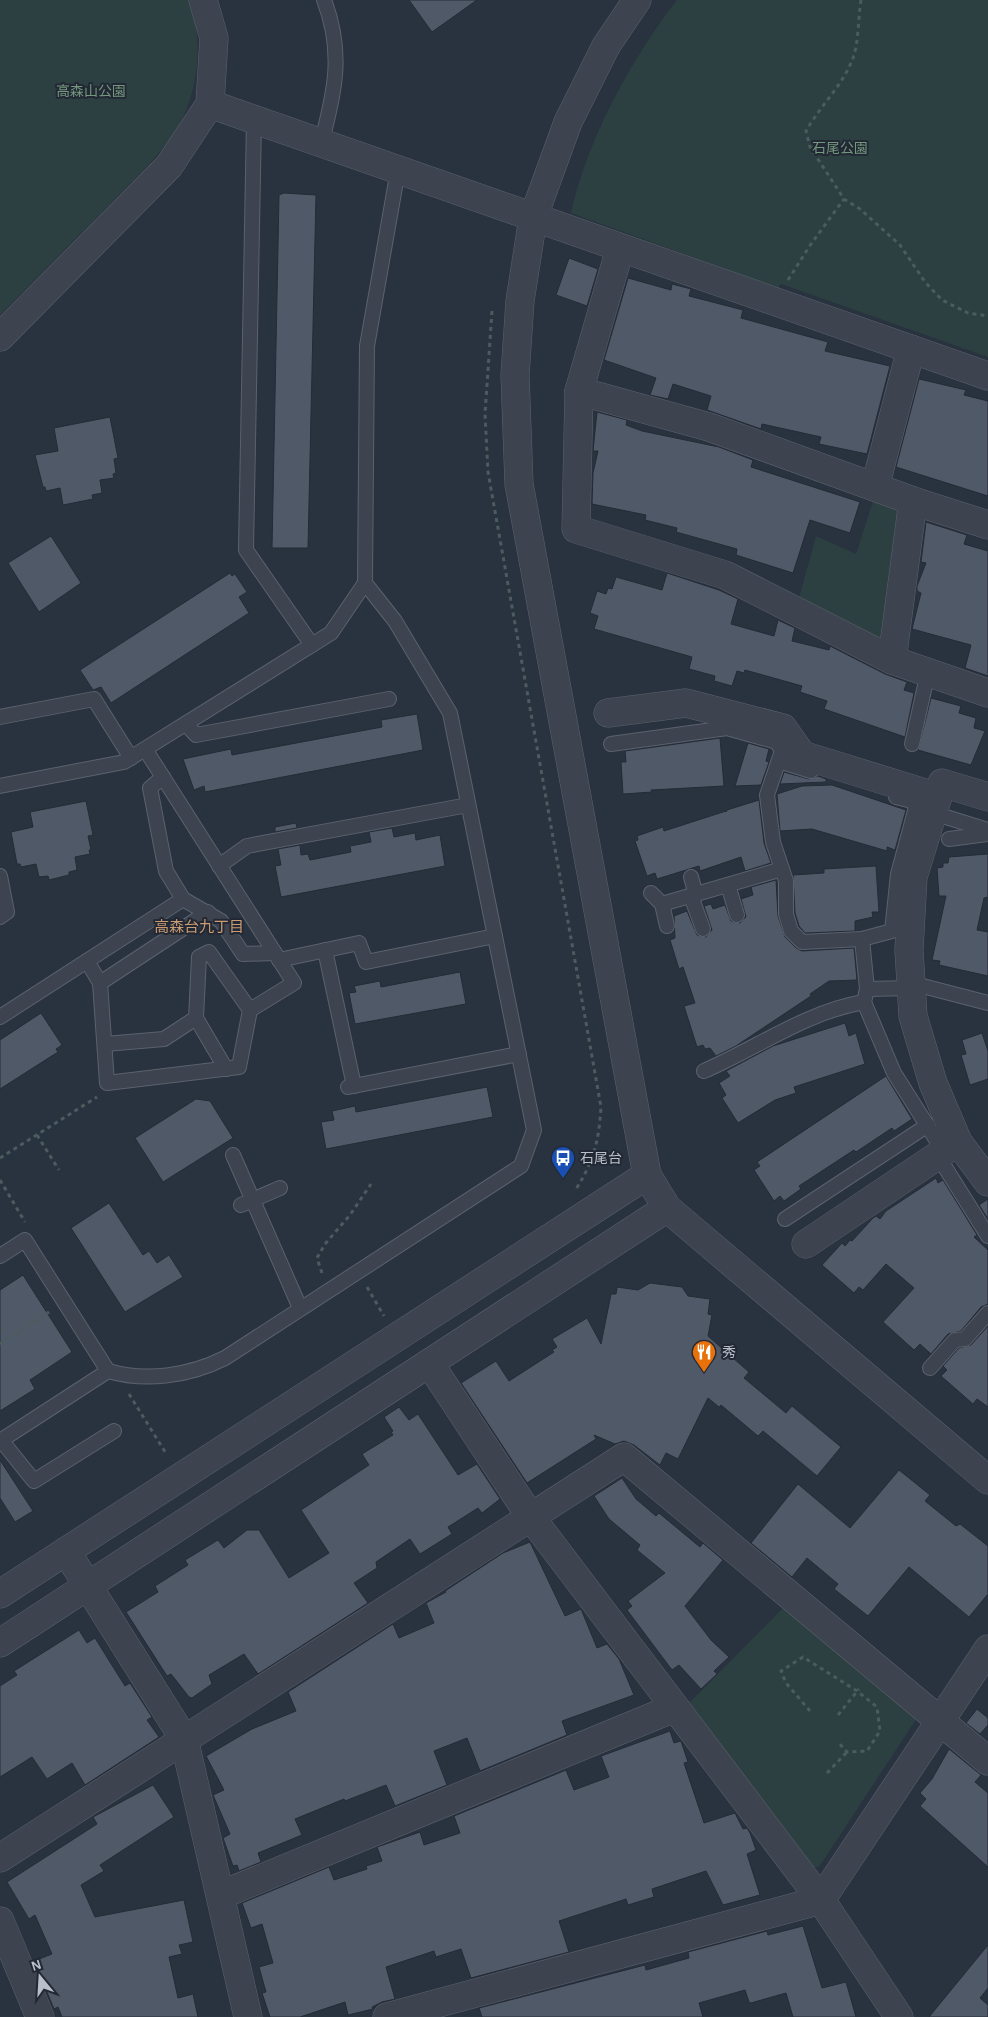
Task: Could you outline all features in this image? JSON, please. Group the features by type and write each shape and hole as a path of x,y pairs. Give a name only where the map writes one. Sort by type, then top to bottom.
{"street":[{"path":"0,337 169,166 210,104 214,38 203,0"},
{"path":"637,0 606,46 568,122 533,218 520,301 515,376 519,484 647,1175 667,1208 988,1480"},
{"path":"210,104 620,249 988,376"},
{"path":"620,249 579,391 576,529 725,575 892,660 988,693"},
{"path":"876,487 911,349"},
{"path":"579,391 710,426 913,501 988,525"},
{"path":"892,660 913,501"},
{"path":"608,713 686,704 783,728 802,756 936,805"},
{"path":"988,796 942,783 914,877 909,950 913,1016 930,1073 947,1150 988,1182"},
{"path":"806,1244 947,1150"},
{"path":"0,1594 647,1175"},
{"path":"0,1643 667,1208"},
{"path":"430,1364 530,1516 821,1900 899,2017"},
{"path":"0,1858 624,1457 988,1761"},
{"path":"66,1551 184,1739 222,1895 248,2017"},
{"path":"387,2017 433,2011 821,1900 988,1649"},
{"path":"222,1895 674,1708"},
{"path":"0,1921 40,2017"}],"lane":[{"path":"321,144 331,106 337,57 324,0"},
{"path":"254,120 246,550 312,645"},
{"path":"0,786 124,762 331,633 365,583 367,346 398,170"},
{"path":"0,1256 25,1240 108,1371 122,1375 158,1376 205,1368 225,1358 521,1166 534,1130 450,713 396,621 365,583"},
{"path":"912,744 928,672"},
{"path":"186,724 196,735 389,698"},
{"path":"0,717 94,699 131,758"},
{"path":"611,744 727,728 777,742 782,751 767,795 773,842 786,881 786,914 791,931 802,942 862,939 892,931 898,874 916,807 912,801 779,761"},
{"path":"87,961 100,983 107,1083 238,1067 250,1010 294,983 145,749"},
{"path":"162,777 150,788 166,871 183,899 221,921 243,954 277,957 360,943 366,962 495,936"},
{"path":"219,866 247,846 468,805"},
{"path":"936,805 988,830"},
{"path":"949,839 988,834"},
{"path":"662,904 782,869"},
{"path":"0,876 7,912 0,917"},
{"path":"691,876 703,929"},
{"path":"728,885 737,915"},
{"path":"651,893 662,904 667,926"},
{"path":"0,1017 183,899"},
{"path":"100,983 208,912"},
{"path":"862,939 866,995 894,1073 947,1150 987,1235"},
{"path":"325,950 351,1087 519,1054"},
{"path":"226,1068 196,1018 199,958 209,952 250,1010"},
{"path":"704,1071 734,1058 783,1030 866,995 911,985 988,1003"},
{"path":"105,1044 164,1039 196,1018"},
{"path":"785,1219 928,1125"},
{"path":"234,1155 247,1203 300,1308"},
{"path":"247,1203 280,1188"},
{"path":"930,1368 955,1340 965,1339 988,1313"},
{"path":"108,1371 1,1440 34,1482 114,1431"}],"path":[{"path":"861,0 853,57 841,80 818,109 806,130 810,147 844,199 860,209 900,246 926,282 942,300 968,313 988,316"},
{"path":"774,302 811,244 844,199"},
{"path":"492,308 485,414 488,472 602,1107 599,1142 587,1172 575,1191"},
{"path":"0,1158 99,1096 107,1083"},
{"path":"37,1135 59,1170"},
{"path":"324,1279 317,1258 325,1244 350,1216 371,1184"},
{"path":"357,1271 387,1320"},
{"path":"0,1344 64,1303"},
{"path":"122,1375 124,1387 170,1460"},
{"path":"810,1711 786,1683 781,1671 803,1657 857,1691 877,1707 880,1731 867,1751 847,1752 827,1773"},
{"path":"838,1716 857,1691 878,1669"},
{"path":"838,1742 847,1752"}],"green space":[{"name":"高森山公園","path":"0,0 190,0 196,28 198,58 193,87 184,115 160,152 0,315"},
{"name":"石尾公園","path":"677,0 988,0 988,357 781,284 778,288 571,213 578,185 599,129 627,74"},
{"path":"874,498 905,509 886,642 799,598 816,536 856,554"},
{"path":"786,1605 919,1715 819,1867 809,1867 686,1706"}],"building":[{"path":"409,0 477,0 432,32"},
{"path":"284,193 316,195 308,548 272,548 279,195"},
{"path":"569,258 598,269 587,306 556,295"},
{"path":"628,278 671,290 672,284 691,289 689,296 743,310 741,318 828,342 825,351 890,366 867,454 819,444 821,437 762,424 761,429 707,410 711,396 673,384 668,399 650,395 656,378 604,360"},
{"path":"919,379 966,390 964,395 988,401 988,496 896,467"},
{"path":"597,412 627,420 626,425 642,431 719,447 753,460 751,467 860,502 850,533 810,520 793,573 736,555 737,549 676,532 677,528 645,520 646,515 592,504 593,473 598,451 593,451"},
{"path":"110,417 118,458 114,459 116,473 113,474 114,478 100,480 102,493 92,495 93,499 63,505 60,488 46,491 45,487 43,487 35,455 58,451 54,428"},
{"path":"926,522 967,535 964,544 988,551 988,676 965,668 971,645 912,629 921,593 917,591 917,586 926,563 921,562"},
{"path":"51,536 81,583 39,612 8,563"},
{"path":"230,573 232,576 235,574 247,592 239,597 249,613 111,703 101,687 93,690 80,670"},
{"path":"667,573 719,590 738,599 731,624 774,636 778,620 795,628 792,641 829,650 830,646 885,674 907,682 904,690 914,693 905,737 824,709 827,701 800,692 802,686 745,670 744,673 737,671 732,686 714,681 715,676 689,669 692,657 594,629 598,616 590,613 597,591 606,594 608,588 612,589 616,577 662,590"},
{"path":"931,698 961,706 959,713 976,718 974,728 985,731 971,765 918,750"},
{"path":"417,714 423,750 205,792 204,786 194,790 183,759 231,749 232,755 382,727 381,720"},
{"path":"720,738 724,786 651,790 652,792 623,794 621,762 626,762 625,751"},
{"path":"748,743 769,749 766,761 769,762 761,785 735,786"},
{"path":"784,772 809,779 818,776 826,779 826,782 780,784"},
{"path":"832,785 906,810 895,850 887,847 887,851 812,829 780,831 777,794 802,786"},
{"path":"759,800 764,843 771,863 745,871 741,857 700,871 699,866 657,879 655,873 647,876 635,841 638,840 637,836 663,827 664,831"},
{"path":"86,801 93,835 88,836 90,854 75,857 77,870 69,872 69,875 49,880 48,876 39,877 36,864 21,867 20,864 17,864 11,832 33,827 30,812"},
{"path":"296,823 297,828 275,832 275,827"},
{"path":"392,828 394,837 415,833 416,840 440,835 445,866 281,897 275,866 281,865 278,849 300,845 301,855 308,854 310,860 351,852 350,846 371,842 369,832"},
{"path":"988,854 988,897 984,898 977,930 988,932 988,976 939,965 940,961 932,960 946,896 939,896 937,868 943,867 943,863 948,863 949,857"},
{"path":"876,866 879,912 872,912 873,917 855,921 855,931 805,933 799,926 795,913 793,875 824,873 824,869"},
{"path":"776,880 778,916 785,937 802,951 854,948 857,980 829,981 810,994 811,996 736,1046 716,1056 710,1048 705,1049 703,1045 697,1047 684,1006 695,1003 683,967 679,969 670,940 675,938 674,916 687,911 697,935 706,937 712,930 704,906 711,904 713,909 725,905 731,921 740,923 746,917 741,899 753,895 751,887"},
{"path":"460,972 466,1004 355,1024 349,993 356,992 354,986 380,981 381,987"},
{"path":"41,1013 62,1045 56,1049 58,1052 0,1089 0,1040"},
{"path":"845,1023 849,1036 856,1033 865,1064 794,1087 796,1093 775,1100 738,1123 722,1098 726,1095 719,1083 730,1076 726,1071 773,1046"},
{"path":"982,1033 988,1051 988,1079 970,1085 961,1055 966,1054 962,1040"},
{"path":"886,1076 912,1119 894,1131 892,1128 856,1152 854,1150 799,1186 801,1189 784,1201 780,1196 774,1201 754,1170 760,1166 757,1162"},
{"path":"487,1087 493,1117 326,1149 321,1122 334,1120 332,1111 355,1106 356,1112"},
{"path":"196,1099 210,1101 233,1138 163,1182 135,1138"},
{"path":"936,1178 938,1183 943,1180 977,1235 974,1237 988,1250 988,1304 981,1307 961,1331 948,1334 931,1354 920,1344 914,1350 883,1322 914,1288 886,1264 863,1290 859,1287 854,1293 822,1265 842,1243 845,1246 850,1240 852,1241 873,1218 876,1216 880,1219 886,1211"},
{"path":"988,1199 988,1219 979,1205"},
{"path":"109,1203 143,1255 149,1251 157,1263 169,1255 183,1277 125,1312 71,1228"},
{"path":"23,1275 72,1352 30,1380 35,1389 0,1411 0,1290"},
{"path":"650,1283 682,1287 688,1296 710,1299 708,1314 712,1315 708,1336 749,1372 744,1378 786,1413 792,1406 841,1447 817,1476 763,1431 758,1436 721,1405 719,1407 708,1398 678,1459 666,1453 660,1465 634,1445 624,1441 615,1444 594,1435 596,1439 527,1483 461,1383 496,1361 509,1381 554,1352 552,1350 557,1347 552,1339 587,1318 601,1344 611,1294 616,1294 617,1287 638,1290"},
{"path":"988,1326 988,1407 977,1399 973,1404 941,1376 947,1370 943,1366 959,1348 971,1345"},
{"path":"399,1407 409,1420 418,1414 458,1475 477,1464 500,1499 482,1513 478,1508 448,1527 452,1534 420,1554 410,1539 376,1562 377,1568 354,1583 368,1603 258,1674 244,1654 209,1675 212,1684 192,1698 189,1697 171,1674 167,1676 126,1612 158,1592 155,1586 188,1565 185,1560 218,1540 224,1548 247,1530 259,1530 289,1578 329,1553 301,1510 369,1465 362,1454 393,1435 391,1432 393,1431 384,1417"},
{"path":"0,1460 33,1511 15,1522 0,1498"},
{"path":"899,1470 930,1495 925,1501 956,1526 960,1524 988,1546 988,1594 969,1617 909,1567 868,1616 834,1589 838,1584 807,1558 792,1577 751,1543 798,1484 850,1528"},
{"path":"622,1478 636,1499 656,1516 659,1513 700,1547 703,1543 723,1560 685,1606 711,1640 729,1657 714,1671 717,1674 701,1689 679,1665 672,1670 627,1610 632,1606 628,1601 665,1573 637,1550 640,1545 609,1519 594,1496"},
{"path":"530,1542 565,1616 581,1609 597,1648 607,1644 619,1659 634,1695 562,1721 567,1735 480,1771 467,1738 434,1751 447,1785 395,1806 386,1785 345,1801 344,1799 295,1819 302,1835 258,1853 261,1862 239,1871 237,1865 233,1866 223,1838 230,1834 213,1795 224,1790 206,1756 252,1729 296,1711 288,1692 393,1624 399,1638 434,1623 426,1603 446,1592 503,1553"},
{"path":"79,1630 87,1643 95,1638 125,1686 130,1683 152,1717 147,1720 159,1737 85,1785 72,1763 47,1779 32,1757 0,1777 0,1686 17,1675 14,1671"},
{"path":"977,1709 988,1718 988,1725 980,1734 966,1723"},
{"path":"670,1731 674,1743 681,1741 688,1762 684,1763 704,1823 735,1813 743,1829 747,1828 750,1833 756,1850 747,1854 760,1895 723,1905 706,1871 652,1889 654,1897 628,1905 626,1899 559,1921 569,1952 471,1978 461,1949 436,1957 434,1951 386,1967 395,1999 382,2002 372,2007 373,2009 348,2015 345,2002 300,2017 270,2017 262,1993 266,1992 259,1967 273,1963 262,1924 251,1928 242,1903 329,1867 334,1880 367,1869 366,1866 382,1861 377,1847 420,1832 424,1845 460,1833 454,1816 566,1770 574,1790 609,1777 601,1756"},
{"path":"949,1749 981,1775 975,1782 988,1793 988,1867 920,1806 926,1799 920,1793 932,1779"},
{"path":"153,1785 174,1817 100,1865 104,1871 81,1885 95,1917 184,1900 193,1942 179,1945 182,1954 169,1957 178,1998 193,1994 198,2017 62,2017 58,2007 54,2009 34,1961 52,1954 35,1915 29,1919 7,1882 97,1824 93,1817"},
{"path":"803,1926 822,1988 846,1982 856,2017 793,2017 786,1993 751,2003 745,1990 699,2003 703,2017 482,2017 479,2008 645,1965 646,1970 689,1958 688,1952 767,1931 768,1935"},
{"path":"988,1945 988,1988 980,1998 988,2005 988,2017 929,2017"}],"place":[{"name":"石尾台","path":"563,1179"},
{"name":"秀","path":"704,1373"}],"district":[{"name":"高森台九丁目","path":"199,927"}]}
